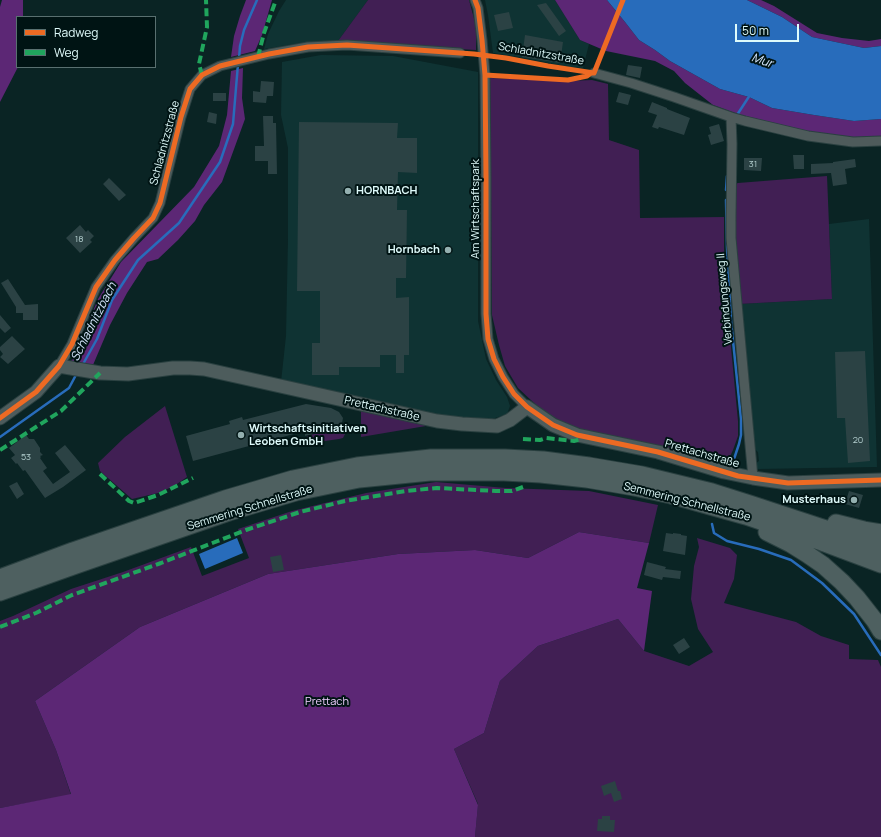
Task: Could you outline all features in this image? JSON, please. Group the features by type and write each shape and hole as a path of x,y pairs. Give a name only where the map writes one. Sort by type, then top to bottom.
{"highway":[{"name":"Semmering Schnellstraße","path":"0,578 218,502 293,479 357,466 431,458 542,467 589,466 642,475 712,492 793,517 881,550"},
{"name":"Semmering Schnellstraße","path":"0,592 229,512 296,492 359,479 505,465"},
{"name":"Semmering Schnellstraße","path":"542,467 586,479 671,495 746,516 815,539 881,564"},
{"path":"746,516 766,532 791,544 823,565 857,598 881,631"},
{"path":"793,517 827,521 881,533"}],"street":[{"name":"Am Wirtschaftspark","path":"475,0 478,8 485,75 486,314 488,339 494,359 503,377 514,394 527,407"},
{"name":"Schladnitzstraße","path":"0,418 36,392 64,367 96,287 115,260 153,218 160,202 181,117 190,89 202,75 220,66 269,54 308,47 347,45 460,53"},
{"name":"Schladnitzstraße","path":"594,73 660,92 731,117 808,136 853,142 881,140"},
{"name":"Verbindungsweg II","path":"731,117 732,245 753,478"},
{"name":"Prettachstraße","path":"64,367 100,374 128,374 173,368 204,369 424,418 462,424 497,426 510,420 527,407 553,425 577,435 658,452 724,472 753,478 788,483 881,480"}],"shaded area":[{"path":"286,0 368,0 338,41 299,43 264,49 268,34"},
{"path":"368,0 469,0 476,26 476,50 338,41"},
{"path":"485,0 555,0 580,40 589,44 583,68 493,53"},
{"path":"321,55 393,56 478,72 478,321 486,359 496,380 507,397 510,406 507,414 492,419 470,420 433,414 281,382 286,336 288,239 288,148 281,115 282,62"},
{"path":"490,78 568,81 592,80 608,84 609,140 639,150 640,218 724,217 724,249 728,316 738,421 738,436 727,463 723,466 587,432 547,415 518,388 505,366 492,315"},
{"path":"827,176 832,299 739,304 736,273 735,184"},
{"path":"869,219 877,467 757,469 756,463 759,461 758,452 753,448 739,304 832,299 829,224"},
{"path":"165,406 187,477 174,486 158,493 132,499 100,471 98,463 125,437"},
{"path":"361,411 426,424 426,426 361,437"},
{"path":"342,423 345,426 345,434 343,438 311,444 308,443 307,436 335,428"},
{"path":"436,482 506,488 589,491 658,505 649,543 579,532 528,558 475,550 398,554 268,574 140,627 35,701 56,750 71,795 0,808 0,621 71,589 191,547 202,576 249,558 238,529 292,511 366,493"},
{"path":"697,538 730,548 737,555 734,579 724,603 796,622 821,636 849,645 849,659 878,660 881,667 881,837 475,837 478,804 454,749 484,733 500,681 538,646 618,619 644,651 689,666 713,652 698,629 691,599 694,566 699,547"}],"green space":[{"path":"2,0 23,0 23,16 16,16 16,68 17,68 0,102 0,7"},
{"path":"246,0 272,0 262,35 255,51 231,57 234,36"},
{"path":"555,0 607,0 639,40 670,61 720,89 749,97 772,108 854,121 881,119 881,137 865,139 821,134 743,116 713,105 685,83 674,71 655,61 606,51 580,40"},
{"path":"747,0 761,0 774,6 817,33 869,41 881,39 881,46 864,48 812,37 782,17"},
{"path":"243,68 242,98 245,119 222,182 204,205 195,221 178,240 158,259 147,262 127,293 110,325 93,365 70,362 74,358 98,299 121,262 194,187 219,146 227,115 231,71"},
{"name":"Prettach","path":"579,532 649,543 637,588 652,591 644,651 618,619 538,646 500,681 484,733 454,749 478,805 475,837 0,837 0,808 71,794 56,750 35,701 140,627 268,574 398,554 475,550 528,558"}],"water":[{"name":"Mur","path":"607,0 747,0 782,17 812,37 864,48 881,46 881,119 854,121 772,108 749,97 720,89 670,61 639,40"},
{"path":"237,538 243,553 205,569 199,554"}],"building":[{"path":"546,3 566,31 559,36 537,5"},
{"path":"509,12 513,28 498,31 494,15"},
{"path":"525,35 563,42 560,63 522,57"},
{"path":"628,65 642,67 640,78 626,75"},
{"path":"261,81 274,82 273,96 267,96 266,103 253,102 253,91 260,92"},
{"path":"619,92 631,95 628,105 616,102"},
{"path":"213,93 226,93 226,101 213,101"},
{"path":"652,102 690,118 684,135 659,127 658,129 652,127 657,115 648,112"},
{"path":"209,112 217,114 216,124 207,122"},
{"path":"263,116 273,116 273,123 276,123 277,174 268,174 268,161 255,161 255,146 264,146"},
{"name":"HORNBACH","path":"299,122 398,123 397,138 417,138 417,173 398,172 397,210 407,210 406,278 396,278 396,298 409,297 409,355 404,355 404,373 396,373 396,355 380,355 380,367 339,367 339,375 312,375 312,343 320,343 320,291 297,291"},
{"path":"719,124 724,141 711,145 708,135 711,134 709,127"},
{"path":"793,155 804,155 804,169 794,169"},
{"path":"744,158 762,158 761,171 744,170"},
{"path":"855,159 856,167 845,169 847,184 833,186 831,173 811,174 811,164 833,163"},
{"path":"109,178 126,195 119,201 103,184"},
{"path":"80,225 86,232 88,230 94,236 90,240 92,242 80,253 66,238"},
{"path":"8,279 25,305 38,304 38,320 23,320 23,313 16,313 16,307 1,283"},
{"path":"0,315 11,328 5,333 0,328"},
{"path":"12,336 25,349 8,364 0,357 3,354 0,347"},
{"path":"865,351 870,461 848,463 845,418 837,418 835,352"},
{"name":"Wirtschaftsinitiativen Leoben GmbH","path":"306,404 331,408 339,412 343,418 342,423 335,428 305,436 305,431 193,461 186,436 230,424 229,421 242,417 243,420"},
{"path":"26,435 29,439 34,439 40,448 40,452 43,455 40,456 40,458 47,468 43,471 53,484 70,472 55,453 65,445 86,470 45,498 25,470 23,471 11,458 15,455 9,448"},
{"path":"17,482 24,494 17,499 9,486"},
{"name":"Musterhaus","path":"849,491 863,495 859,508 845,504"},
{"path":"666,533 687,536 685,555 663,551"},
{"path":"281,555 284,570 273,572 270,557"},
{"path":"647,562 666,567 665,569 681,571 680,579 663,577 662,580 644,575"},
{"path":"684,638 690,647 679,654 673,645"},
{"path":"615,781 622,799 614,802 611,793 604,796 601,786"},
{"path":"602,816 610,816 610,820 615,820 614,832 597,831 598,819 602,819"}],"waterway":[{"name":"Schladnitzbach","path":"239,59 240,46 244,30 257,0"},
{"name":"Schladnitzbach","path":"82,366 97,339 112,300 138,260 179,223 220,162 233,124 238,64"},
{"path":"737,115 750,95"},
{"path":"726,190 727,176"},
{"path":"726,200 731,321 741,419 741,435 731,468"},
{"name":"Schladnitzbach","path":"0,437 69,388 77,373"},
{"path":"712,524 714,533 727,541 759,549 791,560 822,583 854,614 881,655"}],"marked path":[{"path":"202,75 199,64 207,27 206,0"},
{"path":"258,57 264,33 276,0"},
{"path":"0,450 61,411 100,373"},
{"path":"523,439 540,440 546,438 574,441 582,439"},
{"path":"100,474 129,501 134,503 158,495 193,478"},
{"path":"0,627 36,613 72,595 246,530 300,512 345,501 406,491 437,488 512,491 523,487"}],"cycle path":[{"path":"475,0 478,8 485,75 486,314 488,339 494,359 514,394 527,407 553,425 577,435 658,452 738,476 788,483 881,480"},
{"path":"0,418 36,392 59,366 72,344 96,287 115,260 153,218 160,203 181,117 190,89 202,75 220,66 269,54 308,47 347,45 474,54 594,73 623,0"},
{"path":"485,75 568,80 587,76 591,73"}],"place":[{"name":"HORNBACH","path":"348,191"},
{"name":"Hornbach","path":"448,250"},
{"name":"Wirtschaftsinitiativen Leoben GmbH","path":"241,435"},
{"name":"Musterhaus","path":"854,500"}]}
